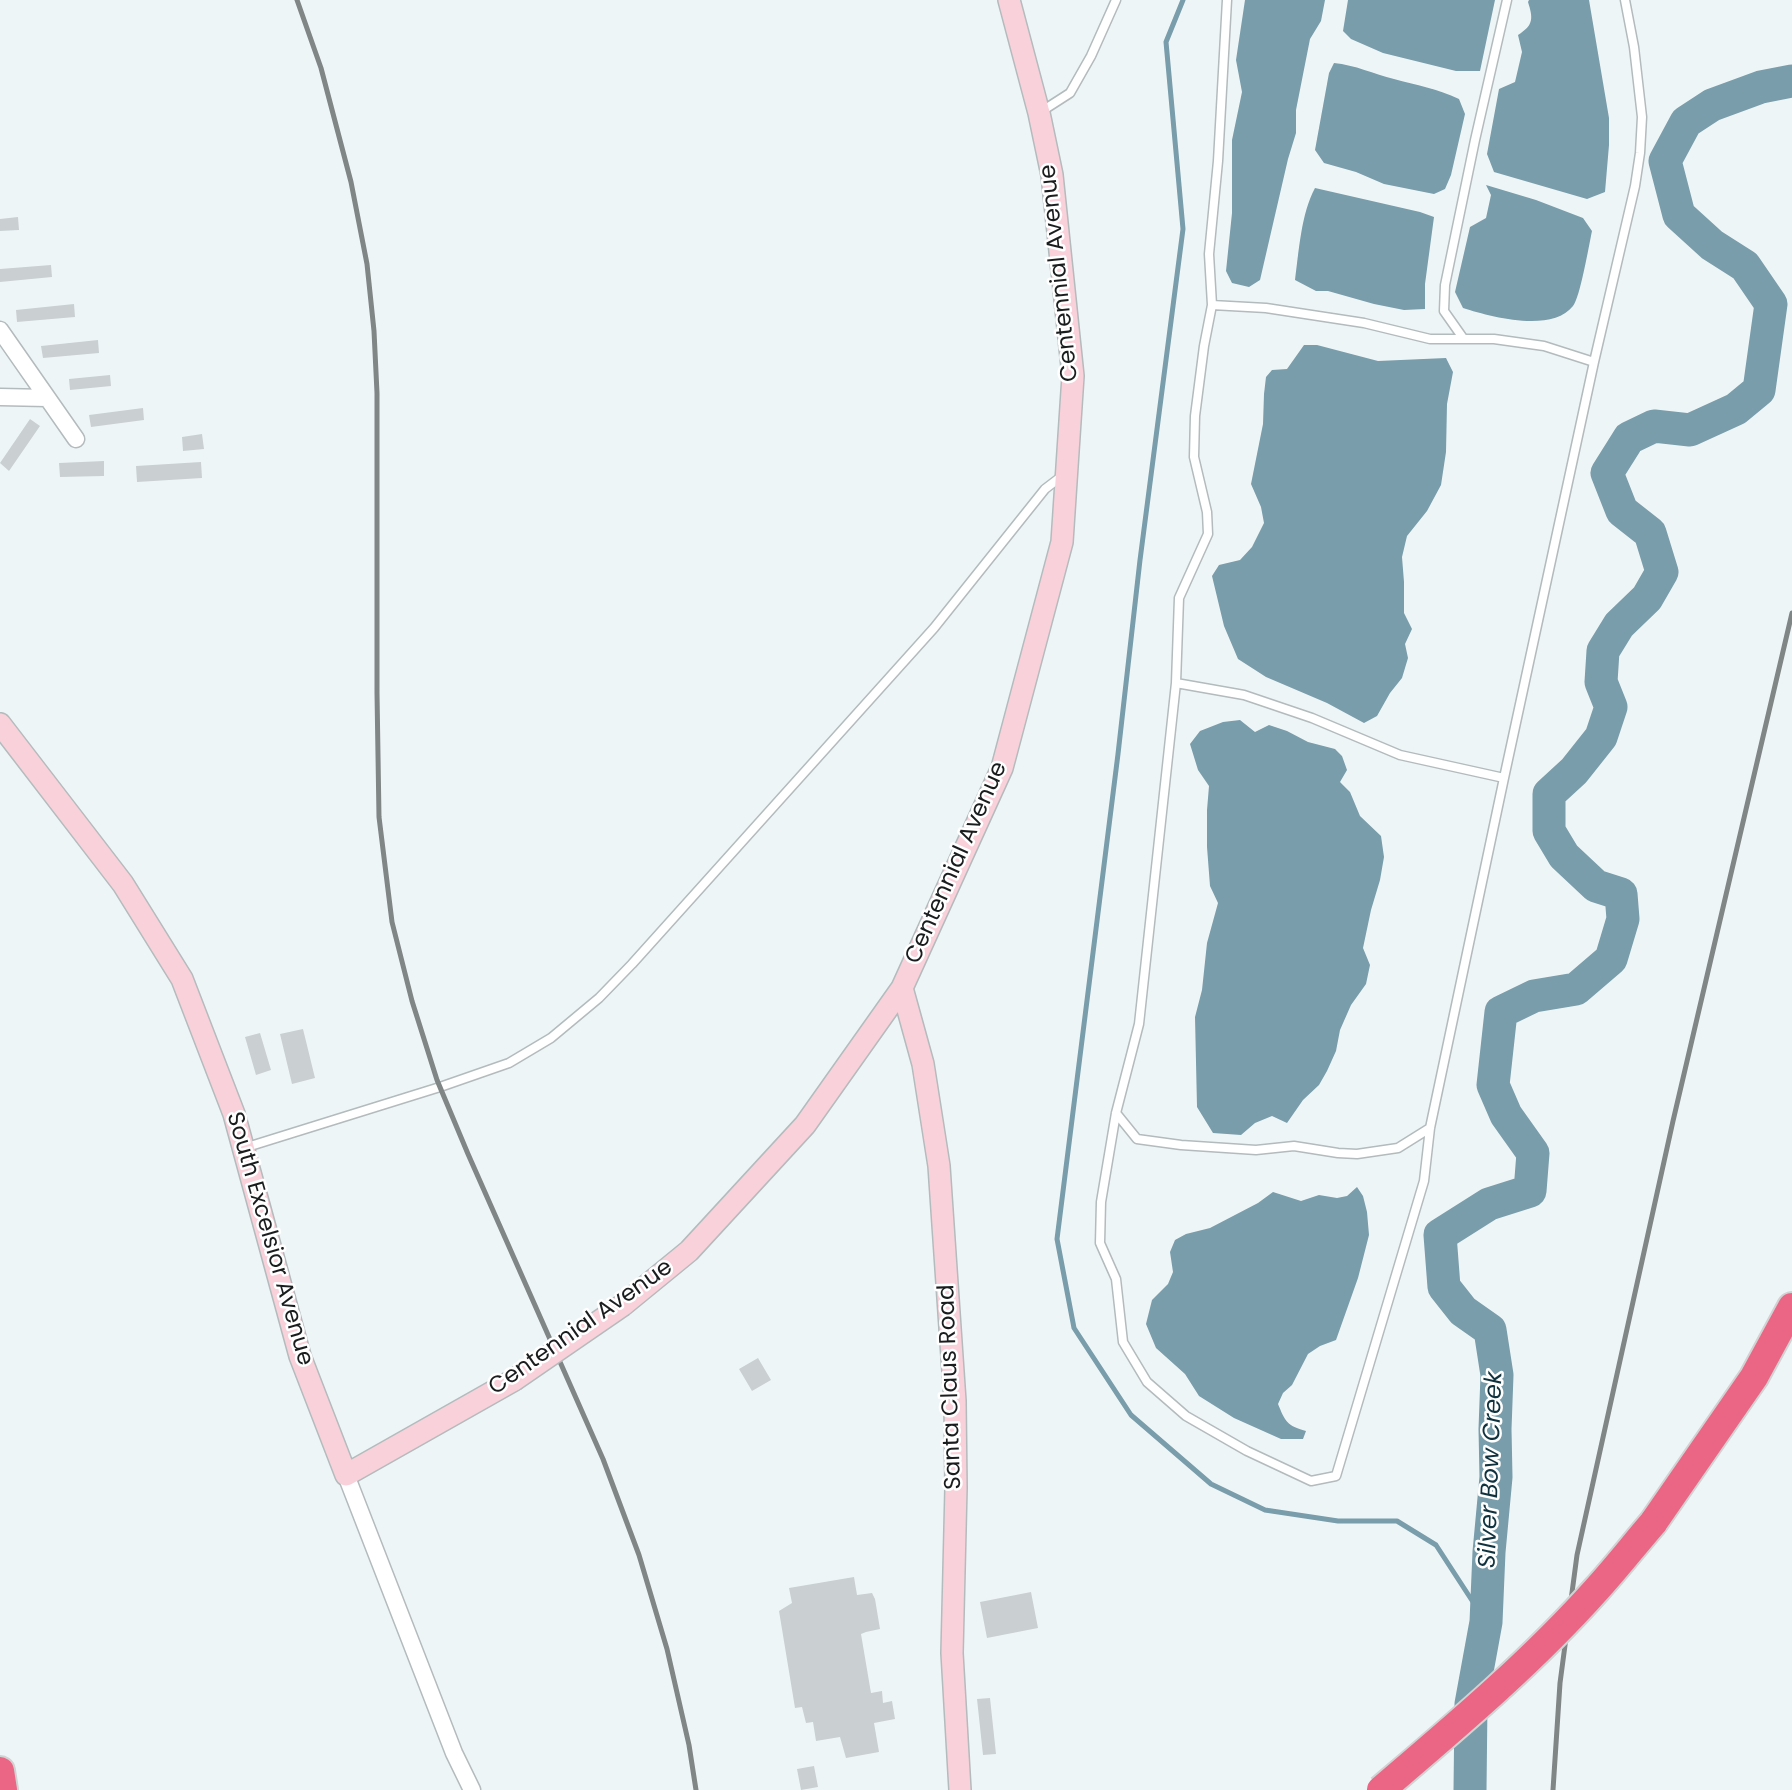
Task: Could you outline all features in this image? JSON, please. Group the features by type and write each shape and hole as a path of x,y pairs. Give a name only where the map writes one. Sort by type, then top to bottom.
{"highway":[{"path":"1381,1790 1530,1658 1597,1590 1653,1523 1755,1377 1792,1307"},
{"path":"0,1771 4,1790"}],"street":[{"name":"Centennial Avenue","path":"346,1475 514,1380 623,1305 689,1251 805,1125 902,988 1002,768 1062,542 1073,376 1052,175 1039,113 1009,0"},
{"path":"0,330 76,439"},
{"path":"0,397 47,398"},
{"name":"South Excelsior Avenue","path":"0,724 123,884 182,979 234,1114 300,1356 454,1753 472,1790"},
{"name":"Santa Claus Road","path":"902,988 923,1064 939,1166 955,1401 952,1653 960,1790"}],"lane":[{"path":"1039,113 1070,93 1091,56 1116,0"},
{"path":"1227,0 1218,161 1209,254 1212,305 1195,416 1194,457 1208,534 1180,598 1176,683 1139,1024 1116,1113 1101,1202 1100,1243 1116,1279 1123,1342 1147,1382 1186,1416 1247,1451 1311,1481 1336,1476 1424,1181 1430,1128 1503,778 1635,186 1642,117 1634,47 1625,0"},
{"path":"1463,338 1444,311 1444,285 1507,0"},
{"path":"1212,305 1303,313 1364,323 1430,339 1494,339 1544,346 1594,362"},
{"path":"244,1148 509,1063 551,1038 599,998 632,964 934,628 1045,489 1067,472"},
{"path":"1176,683 1244,695 1312,718 1400,755 1503,778"},
{"path":"1116,1113 1137,1139 1256,1150 1294,1146 1357,1154 1398,1148 1430,1128"}],"water":[{"path":"1245,0 1325,0 1321,21 1310,39 1296,110 1296,133 1260,280 1249,287 1232,283 1226,271 1232,213 1232,140 1242,92 1236,60"},
{"path":"1348,0 1495,0 1480,71 1456,71 1383,53 1351,39 1343,31"},
{"path":"1529,0 1589,0 1609,118 1609,145 1605,192 1587,199 1494,172 1487,154 1499,89 1515,82 1522,52 1518,35 1531,21"},
{"path":"1334,63 1443,92 1459,99 1465,114 1451,175 1445,189 1434,194 1384,184 1324,163 1315,150 1329,73"},
{"path":"1486,185 1583,218 1592,231 1576,301 1563,314 1551,319 1521,321 1463,308 1455,292 1470,227 1486,218 1491,195"},
{"path":"1315,188 1434,217 1425,284 1425,309 1404,310 1374,304 1328,291 1316,291 1295,280 1304,221"},
{"path":"1304,345 1317,345 1378,361 1446,358 1453,372 1447,404 1446,452 1441,485 1427,511 1407,536 1402,557 1404,613 1412,629 1405,644 1408,658 1402,678 1377,716 1364,723 1327,703 1266,677 1238,659 1224,626 1212,576 1219,565 1240,560 1252,547 1264,523 1261,507 1251,484 1263,424 1266,377 1272,370 1287,369"},
{"path":"1240,720 1255,732 1269,725 1308,742 1335,749 1342,756 1347,770 1340,782 1350,792 1360,816 1381,836 1384,857 1363,948 1370,965 1366,984 1351,1005 1327,1071 1319,1085 1303,1100 1287,1123 1272,1116 1255,1123 1241,1135 1213,1133 1197,1107 1195,1017 1202,990 1207,943 1218,903 1210,886 1207,847 1209,786 1198,770 1190,744 1200,731 1223,722"},
{"path":"1357,1187 1363,1196 1367,1212 1369,1235 1358,1278 1336,1340 1308,1354 1292,1385 1283,1393 1278,1404 1288,1422 1306,1431 1303,1439 1281,1439 1234,1418 1199,1396 1185,1374 1156,1348 1146,1324 1152,1300 1168,1284 1173,1272 1170,1252 1175,1240 1186,1234 1210,1228 1258,1203 1273,1192 1301,1201 1319,1195 1337,1198 1347,1196"}],"building":[{"path":"18,217 19,230 0,231 0,219"},
{"path":"51,265 52,277 0,282 0,269"},
{"path":"74,304 75,317 17,322 16,310"},
{"path":"98,340 99,353 43,358 41,346"},
{"path":"110,375 111,386 70,390 69,379"},
{"path":"143,408 144,420 91,427 89,415"},
{"path":"30,419 40,426 9,471 0,463"},
{"path":"202,434 204,449 183,451 182,437"},
{"path":"104,461 104,476 60,477 59,463"},
{"path":"201,462 202,478 137,482 136,466"},
{"path":"303,1029 315,1078 292,1084 280,1034"},
{"path":"260,1033 271,1070 256,1075 245,1037"},
{"path":"758,1358 771,1380 752,1391 739,1369"},
{"path":"854,1577 857,1595 872,1593 875,1599 880,1629 861,1634 871,1693 882,1691 883,1703 892,1701 895,1719 874,1723 879,1752 846,1758 840,1737 816,1741 813,1722 806,1723 802,1707 795,1708 779,1611 792,1603 789,1588"},
{"path":"1031,1592 1038,1628 987,1638 980,1602"},
{"path":"990,1698 996,1754 983,1755 977,1699"},
{"path":"814,1766 818,1787 801,1790 797,1769"}],"waterway":[{"path":"1183,0 1166,42 1183,229 1057,1239 1074,1328 1131,1415 1211,1484 1265,1510 1338,1521 1397,1521 1436,1545 1486,1622"},
{"name":"Silver Bow Creek","path":"1470,1790 1471,1704 1486,1622 1496,1477 1497,1375 1490,1330 1463,1311 1444,1287 1440,1235 1489,1204 1530,1191 1533,1153 1506,1115 1493,1085 1501,1012 1534,996 1576,989 1611,959 1623,919 1621,894 1596,886 1564,856 1549,831 1549,794 1574,771 1601,737 1611,707 1601,682 1603,651 1619,625 1647,598 1662,572 1650,533 1622,511 1607,473 1629,438 1654,426 1690,430 1736,409 1759,390 1771,304 1745,266 1712,245 1679,215 1665,161 1686,122 1712,105 1761,87 1792,81"}],"railway":[{"path":"297,0 321,68 351,182 367,264 374,331 377,393 379,817 392,922 412,1001 437,1080 603,1459 639,1555 667,1649 689,1745 696,1790"},
{"path":"1553,1790 1560,1683 1577,1555 1673,1121 1792,613"}]}
